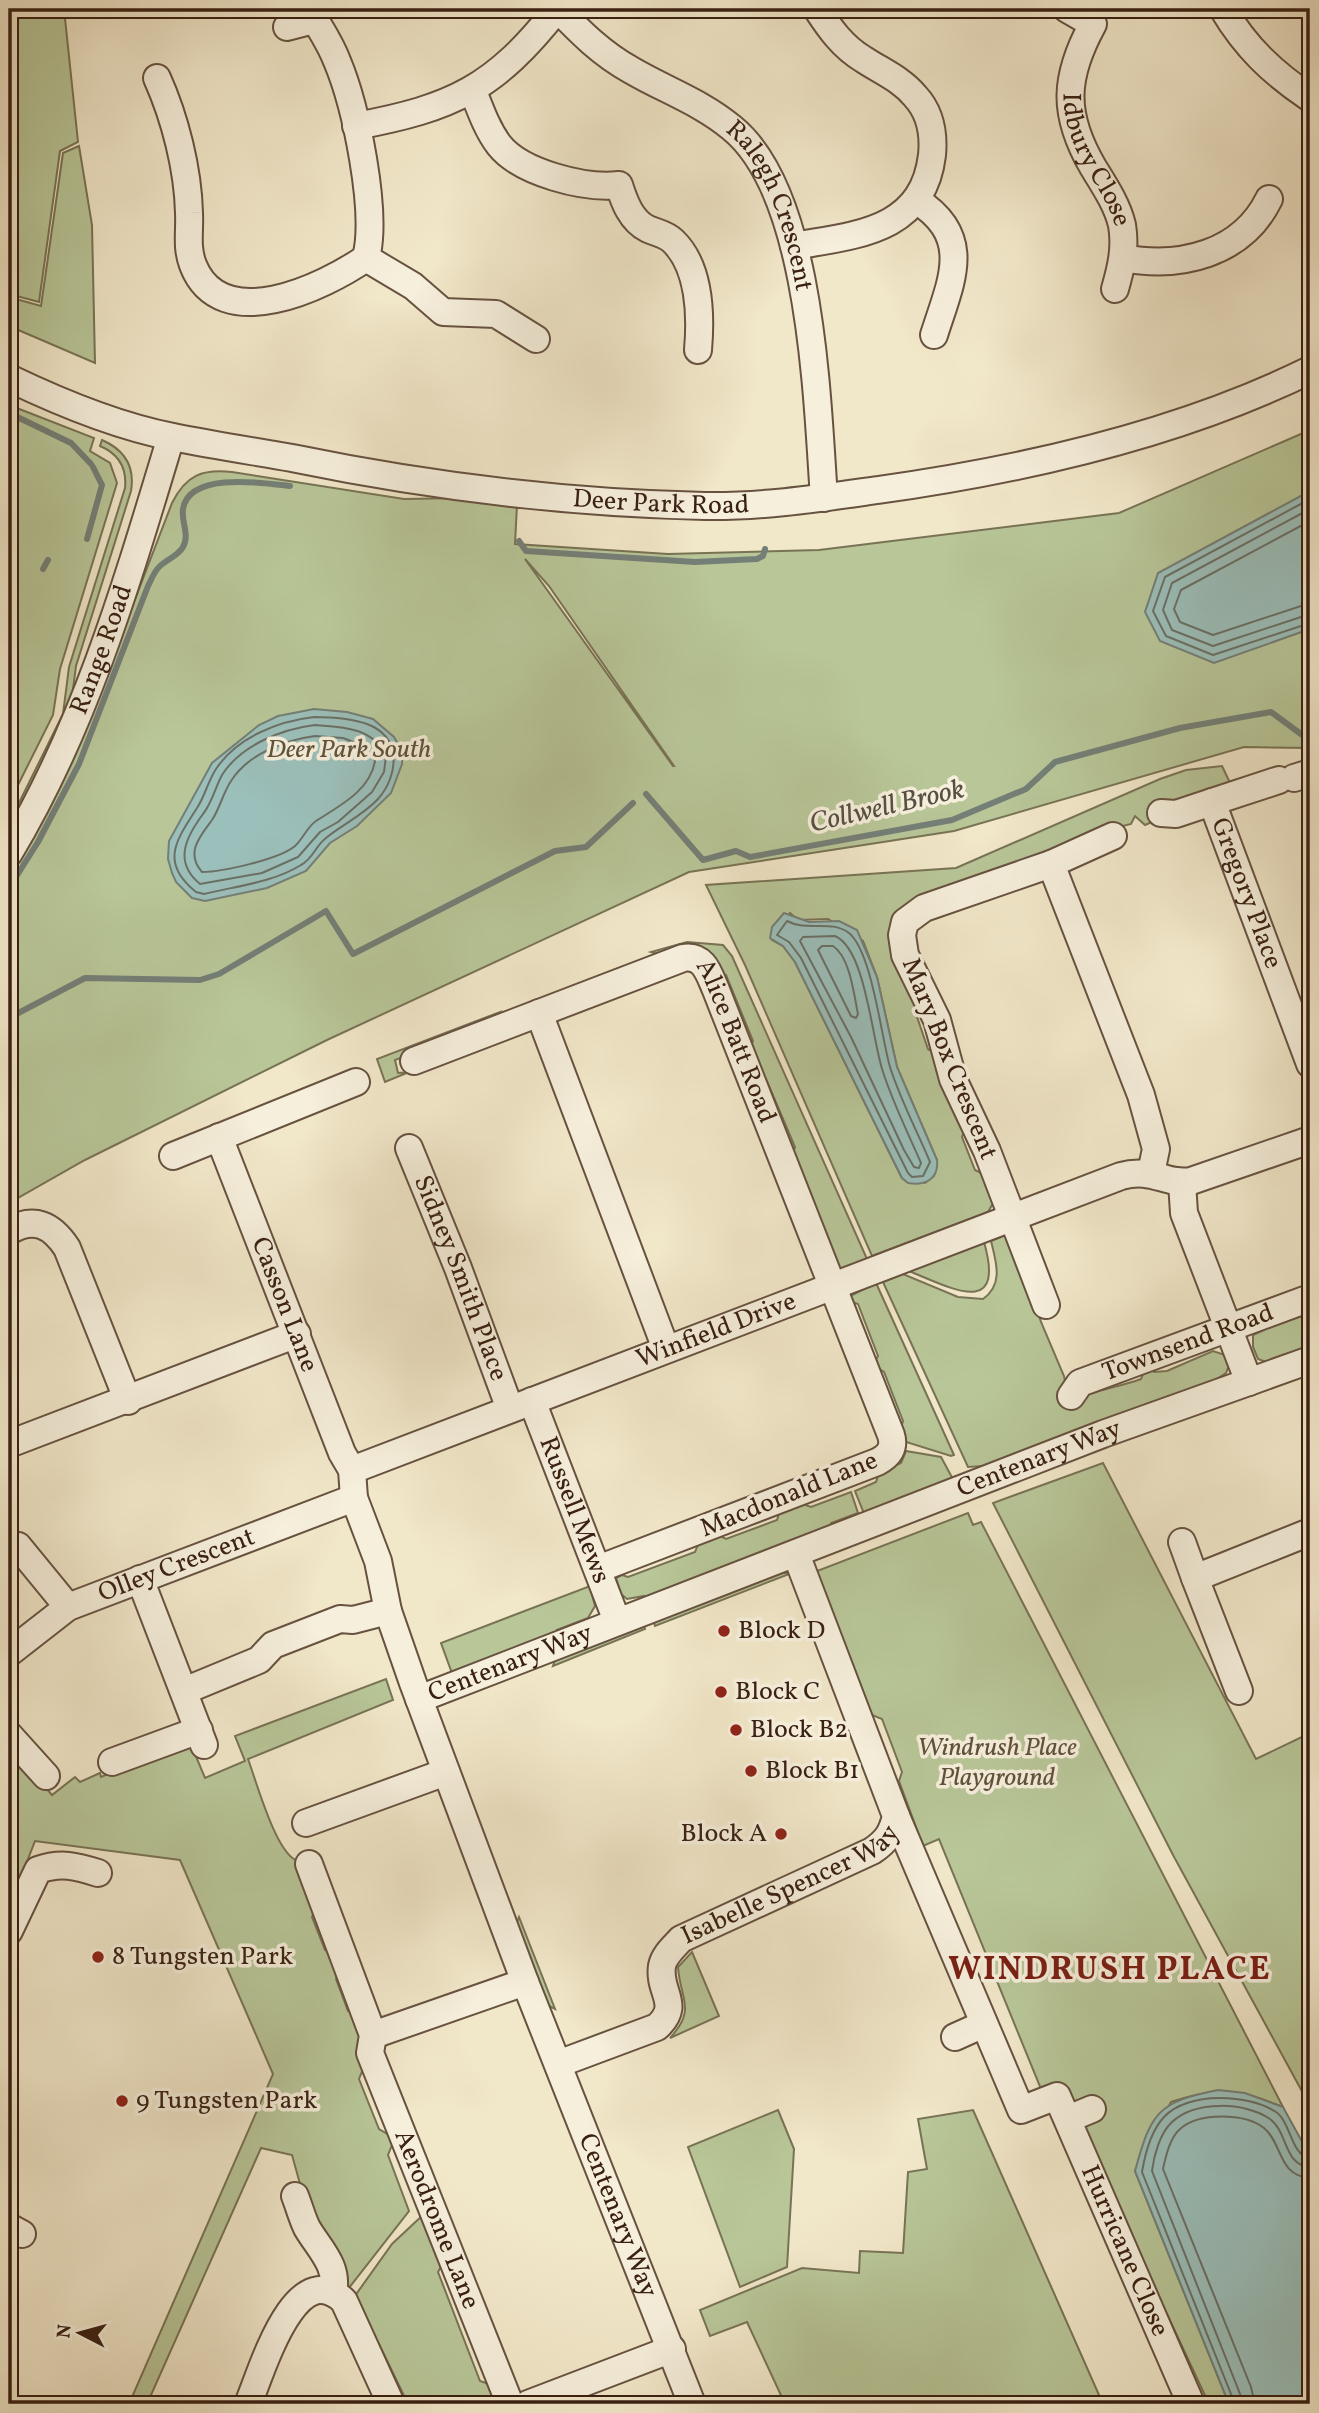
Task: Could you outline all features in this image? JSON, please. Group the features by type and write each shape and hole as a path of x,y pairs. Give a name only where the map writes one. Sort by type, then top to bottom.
{"street":[{"path":"356,126 421,112 473,91 523,48 557,9"},
{"name":"Ralegh Crescent","path":"557,9 606,55 698,104 735,130 763,166 780,200 794,246 811,353 824,498"},
{"path":"794,246 883,226 897,220 916,200 930,168 932,151 928,116 907,86 844,45 817,9"},
{"name":"Idbury Close","path":"1067,9 1100,16 1073,67 1070,108 1079,140 1117,210 1124,238 1123,258 1115,289"},
{"path":"1223,9 1245,44 1310,98"},
{"path":"287,27 311,14 338,61 356,126 370,218 366,258"},
{"path":"157,78 169,104 187,191 189,252 201,279 214,291 239,302 274,300 337,276 366,258"},
{"path":"473,91 489,130 509,155 539,170 590,186 619,184 624,201 642,226 666,235 675,243 694,280 701,325 698,351"},
{"name":"Idbury Close","path":"1123,258 1165,263 1212,252 1245,233 1261,216 1270,197"},
{"path":"916,200 941,220 954,246 955,262 934,335"},
{"path":"366,258 413,286 443,312 496,314 536,339"},
{"name":"Deer Park Road","path":"9,378 72,406 171,437 367,474 487,492 706,506 824,498 977,476 1100,446 1209,411 1310,370"},
{"name":"Range Road","path":"9,853 48,785 81,712 171,437"},
{"name":"Gregory Place","path":"1161,813 1176,814 1294,777"},
{"name":"Gregory Place","path":"1212,802 1310,1064"},
{"name":"Mary Box Crescent","path":"1046,1305 976,1123 953,1079 937,1020 905,955 902,928 913,912 990,882 1051,864 1113,836"},
{"path":"1051,864 1141,1095 1156,1149 1152,1173"},
{"name":"Alice Batt Road","path":"414,1061 683,958 691,957 702,962 716,990 831,1286"},
{"path":"539,1013 666,1349"},
{"path":"173,1156 356,1082"},
{"name":"Casson Lane","path":"219,1137 341,1453 352,1470"},
{"name":"Winfield Drive","path":"352,1470 1121,1176 1152,1173 1182,1182 1217,1174 1310,1140"},
{"name":"Sidney Smith Place","path":"409,1148 458,1268 521,1405"},
{"path":"1182,1182 1184,1213 1249,1382"},
{"path":"9,1231 28,1222 44,1224 57,1233 67,1248 128,1401"},
{"name":"Macdonald Lane","path":"598,1569 877,1462 889,1454 893,1442 891,1435 831,1286"},
{"name":"Townsend Road","path":"1071,1396 1080,1383 1230,1330 1310,1298"},
{"path":"9,1444 128,1401 297,1334"},
{"name":"Centenary Way","path":"692,2404 525,1982 419,1699 617,1621 1310,1360"},
{"name":"Russell Mews","path":"521,1405 598,1569 617,1621"},
{"path":"352,1470 354,1498 378,1561 388,1611 419,1699"},
{"name":"Olley Crescent","path":"9,1653 68,1607 354,1498"},
{"path":"1195,1578 1310,1532"},
{"path":"1182,1542 1239,1691"},
{"path":"18,1546 68,1607"},
{"name":"Isabelle Spencer Way","path":"558,2064 657,2027 668,2017 670,2008 663,1966 667,1954 681,1939 872,1851 886,1842 896,1816 796,1554"},
{"path":"113,1762 201,1737 140,1579"},
{"path":"184,1691 260,1660 273,1645 340,1619 353,1620 388,1611"},
{"path":"9,1735 46,1776"},
{"path":"306,1823 446,1772"},
{"path":"896,1816 984,2024 955,2037"},
{"path":"9,1931 38,1870 55,1864 74,1865 98,1873"},
{"name":"Aerodrome Lane","path":"309,1864 373,2035 370,2053 510,2404"},
{"path":"373,2035 525,1982"},
{"name":"Hurricane Close","path":"984,2024 1021,2110 1072,2108 1191,2404"},
{"path":"295,2196 305,2225 328,2257 336,2281 333,2293"},
{"path":"248,2404 291,2308 310,2292 333,2293 344,2301 391,2404"},
{"path":"528,2404 672,2349"}],"green space":[{"path":"9,9 64,9 78,142 60,151 39,302 9,294"},
{"path":"79,146 92,225 95,363 9,326 9,297 41,306 63,153"},
{"path":"9,405 94,438 90,451 110,463 117,483 60,669 53,715 9,803"},
{"name":"Deer Park South","path":"1310,430 1310,748 1244,747 954,831 689,872 327,1040 85,1160 9,1203 9,866 74,758 172,503 189,480 204,473 232,472 404,499 462,498 480,503 517,505 515,544 668,554 819,550 1119,513","holes":["525,559 549,586 674,766"]},
{"path":"102,440 117,449 127,460 131,474 131,491 76,666 71,705 9,833 9,823 63,714 69,667 125,488 123,468 112,453 100,446"},
{"path":"1222,766 1232,787 1145,825 1135,816 1131,824 1119,827 1113,824 1081,836 1076,846 907,907 920,999 916,1014 928,1049 940,1056 967,1122 962,1137 975,1170 989,1177 998,1205 992,1205 988,1212 872,1256 745,965 706,885 956,868 1186,770","holes":["790,913 798,920 828,919 863,941 877,977 897,1067 937,1160 934,1176 925,1183 902,1178 795,962 783,946 772,940"]},
{"path":"687,942 723,945 732,956 867,1259 833,1272 831,1266 835,1256 808,1187 800,1183 791,1158 795,1147 766,1079 757,1075 749,1052 753,1041 726,975 651,952"},
{"path":"500,1012 493,1022 395,1060 398,1073 409,1072 385,1082 377,1059"},
{"path":"1012,1232 1041,1322 1064,1376 1069,1402 1141,1379 1144,1371 1152,1367 1154,1372 1167,1371 1213,1351 1225,1355 1229,1365 1226,1373 1212,1382 984,1466 968,1467 883,1282 903,1274 958,1297 983,1299 990,1293 996,1280 991,1241"},
{"path":"984,1242 989,1266 987,1281 981,1289 970,1292 957,1290 909,1271"},
{"path":"876,1283 954,1455 906,1442 900,1431 903,1421 884,1372 873,1365 878,1356 858,1304 852,1302 850,1296"},
{"path":"1310,1313 1310,1352 1266,1362 1258,1359 1253,1347 1253,1335 1264,1330 1262,1326 1269,1328"},
{"path":"906,1451 941,1457 955,1483 865,1516 855,1491 876,1482 879,1473 901,1463"},
{"path":"1103,1463 1256,1759 1310,1733 1310,2106 1173,1855 993,1503"},
{"path":"851,1492 858,1513 831,1523 833,1528 645,1601 644,1596 627,1599 621,1594 616,1578 622,1575 628,1577 695,1552 699,1542 718,1535 726,1539 777,1520 780,1510 800,1503 811,1507"},
{"name":"Windrush Place Playground","path":"968,1513 973,1525 981,1522 1283,2107 1228,2091 1203,2093 1171,2102 1135,2171 1229,2404 1209,2404 1167,2314 1159,2312 1080,2133 1086,2124 1103,2116 1095,2096 1075,2101 1043,2094 939,1839 923,1846 899,1781 902,1772 882,1719 872,1715 817,1571"},
{"path":"783,1572 789,1574 655,1626 653,1619"},
{"path":"590,1586 595,1606 588,1618 557,1630 558,1636 453,1676 441,1643"},
{"path":"643,1623 645,1629 553,1666 556,1657"},
{"path":"386,1679 393,1700 248,1759 275,1833 291,1857 299,1861 316,1907 312,1917 325,1950 335,1954 340,1968 336,1979 348,2011 358,2014 363,2069 359,2079 379,2129 389,2135 392,2145 388,2155 409,2211 345,2293 312,2227 292,2155 261,2148 147,2404 129,2404 273,2074 180,1860 35,1841 21,1877 9,1871 9,1745 52,1795 75,1777 80,1782 100,1773 101,1777 190,1742 205,1778 245,1761 235,1736"},
{"path":"519,1917 555,2009 545,2004 516,1925"},
{"path":"692,1952 719,2016 670,2038 683,2019 685,2011 678,1967"},
{"path":"778,2110 794,2149 787,2267 740,2287 688,2147"},
{"path":"973,2110 1103,2404 785,2404 747,2322 710,2336 700,2310 802,2268 859,2273 860,2251 903,2253 908,2172 927,2169 918,2119"},
{"path":"425,2213 443,2263 438,2272 480,2381 492,2385 499,2404 408,2404 378,2342 369,2339 352,2300 392,2244"}],"water":[{"path":"1310,491 1310,629 1214,663 1160,641 1145,612 1158,573"},
{"path":"314,709 347,712 373,719 394,737 402,751 402,764 391,793 357,826 330,843 306,871 267,888 205,901 192,898 176,882 172,873 168,859 169,841 212,763 259,725 278,716"},
{"path":"784,913 809,922 839,921 857,930 877,977 897,1067 937,1160 936,1172 930,1180 914,1184 902,1178 795,962 783,946 770,938 772,927"},
{"path":"1218,2090 1245,2093 1283,2107 1310,2156 1310,2404 1229,2404 1135,2171 1146,2135 1160,2113 1182,2099"}],"waterway":[{"path":"9,413 71,443"},
{"path":"73,445 91,464"},
{"path":"87,539 102,485 93,467"},
{"path":"9,888 38,842 79,764 153,576 159,567 183,547 186,538 183,509 188,497 199,489 229,482 290,486"},
{"path":"519,541 526,551 695,562 757,559 763,556 765,549"},
{"path":"43,569 48,560"},
{"name":"Collwell Brook","path":"646,794 703,860 736,851 750,857 952,820 1026,789 1055,762 1180,728 1271,712 1305,737 1310,736"},
{"name":"Collwell Brook","path":"9,1018 85,978 200,980 219,974 326,911 353,954 555,851 586,847 633,803"}],"place":[{"name":"Block D","path":"724,1631"},
{"name":"Block C","path":"721,1692"},
{"name":"Block B2","path":"736,1730"},
{"name":"Block B1","path":"751,1771"},
{"name":"Block A","path":"781,1834"},
{"name":"8 Tungsten Park","path":"98,1957"},
{"name":"9 Tungsten Park","path":"122,2101"}],"district":[{"name":"WINDRUSH PLACE","path":"1110,1971"}]}
